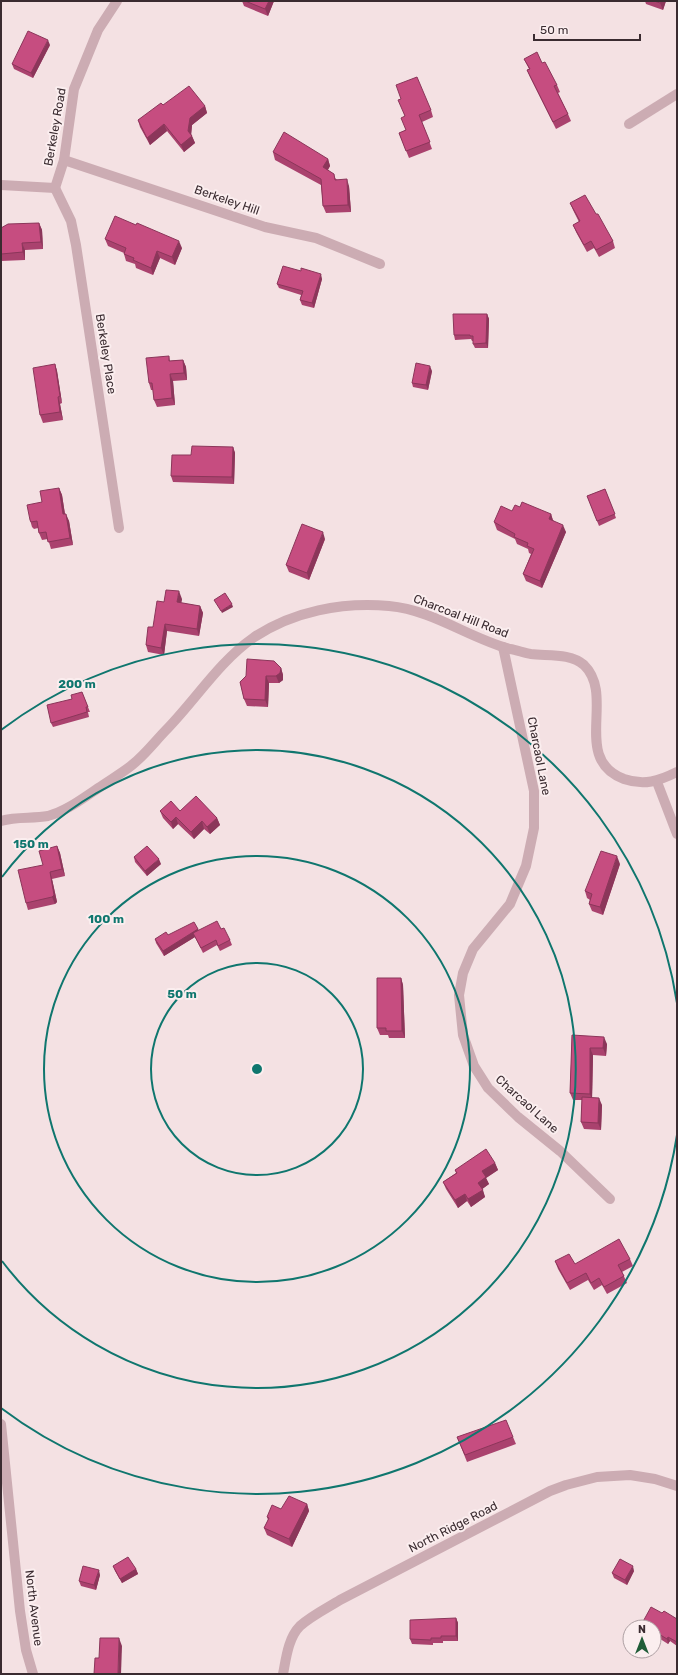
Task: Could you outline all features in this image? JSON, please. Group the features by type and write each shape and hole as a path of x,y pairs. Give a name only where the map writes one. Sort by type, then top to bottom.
{"street":[{"name":"Berkeley Road","path":"55,188 64,160 74,89 98,30 117,1"},
{"path":"629,124 677,94"},
{"name":"Berkeley Hill","path":"64,160 265,227 316,238 380,264"},
{"path":"1,185 55,188"},
{"name":"Berkeley Place","path":"55,188 71,221 76,245 119,528"},
{"name":"Charcoal Hill Road","path":"1,821 14,817 45,816 64,811 133,765 232,657 253,638 309,612 357,605 390,606 412,610 503,647 529,654 572,658 583,664 591,673 597,685 596,742 603,763 609,770 620,777 644,783 656,782 677,772"},
{"name":"Charcaol Lane","path":"503,647 534,790 534,828 526,866 510,904 473,949 463,973 459,995 463,1034 474,1066 488,1088 518,1117 560,1151 610,1199"},
{"path":"656,782 677,834"},
{"name":"North Avenue","path":"1,1424 20,1611 26,1650 33,1674"},
{"name":"North Ridge Road","path":"283,1674 291,1641 299,1627 312,1617 340,1600 550,1492 597,1477 630,1475 656,1479 677,1486"}],"building":[{"path":"245,1 269,1 265,9"},
{"path":"28,31 48,40 31,73 12,64"},
{"path":"537,52 542,63 545,62 557,85 554,86 568,114 553,122 527,70 530,69 524,59"},
{"path":"417,77 431,110 419,115 430,142 406,151 399,133 406,130 401,118 405,116 398,100 401,99 396,85"},
{"path":"189,86 205,106 190,118 188,131 192,136 181,145 164,124 147,138 138,120 161,103 163,105"},
{"path":"284,132 328,159 323,167 334,174 335,180 347,179 348,205 323,206 321,179 273,152"},
{"path":"585,195 596,214 598,214 613,241 596,250 591,241 584,245 573,225 580,221 570,203"},
{"path":"115,216 136,225 137,223 179,241 172,257 157,251 151,268 124,254 126,248 105,239"},
{"path":"39,223 41,242 22,243 23,252 1,254 1,228 8,224"},
{"path":"283,266 301,271 301,268 321,274 312,303 300,300 303,291 277,284"},
{"path":"453,314 487,314 486,343 473,344 473,336 454,335"},
{"path":"169,356 169,361 183,360 184,373 170,374 172,398 154,400 152,383 149,383 146,358"},
{"path":"416,363 430,366 426,385 412,383"},
{"path":"55,364 60,396 58,397 60,412 40,415 33,368"},
{"path":"192,446 233,447 232,477 171,476 172,455 191,455"},
{"path":"59,488 63,514 66,514 70,538 48,542 46,532 39,533 37,521 31,522 27,505 42,502 40,491"},
{"path":"605,489 615,514 597,521 587,496"},
{"path":"522,502 551,514 549,519 563,525 540,581 523,574 534,549 527,546 528,543 514,537 515,534 494,522 501,506 512,511 515,505 520,507"},
{"path":"302,524 323,532 307,573 286,565"},
{"path":"166,590 179,591 177,602 200,606 197,629 165,624 161,648 146,645 148,627 153,627 157,601 164,602"},
{"path":"225,593 232,604 221,611 214,600"},
{"path":"247,659 274,661 281,668 280,673 276,676 266,676 265,700 244,699 240,682 246,676"},
{"path":"82,692 88,707 86,707 87,712 51,723 47,705 72,699 71,695"},
{"path":"196,796 217,818 207,827 202,821 191,832 176,817 171,822 160,811 171,801 180,811"},
{"path":"57,846 62,869 50,872 54,895 52,897 26,903 18,870 43,865 39,851"},
{"path":"147,846 159,859 145,871 134,857"},
{"path":"601,851 617,856 600,907 589,904 592,894 585,891"},
{"path":"217,921 221,929 224,928 230,940 218,946 216,940 201,948 193,933"},
{"path":"194,922 198,929 163,951 155,939 166,932 168,935"},
{"path":"377,978 401,978 402,1031 386,1031 386,1028 377,1028"},
{"path":"572,1035 604,1037 603,1048 590,1048 590,1094 570,1093"},
{"path":"582,1097 599,1098 598,1123 581,1122"},
{"path":"486,1149 495,1163 482,1171 486,1177 478,1183 483,1190 468,1199 465,1194 455,1200 443,1182 457,1173 455,1170"},
{"path":"619,1239 630,1259 618,1265 624,1276 604,1287 599,1278 591,1283 586,1273 567,1283 555,1261 569,1254 575,1264"},
{"path":"506,1420 513,1437 465,1455 457,1437"},
{"path":"289,1496 307,1504 289,1539 264,1528 269,1518 267,1517 272,1505 281,1509"},
{"path":"128,1557 136,1569 120,1579 113,1566"},
{"path":"620,1559 633,1566 625,1580 612,1573"},
{"path":"83,1566 99,1570 94,1585 79,1581"},
{"path":"651,1607 662,1613 664,1611 677,1619 677,1642 668,1637 667,1639 662,1636 662,1619 644,1619"},
{"path":"456,1618 456,1636 441,1636 441,1638 431,1638 431,1640 410,1639 410,1620"},
{"path":"100,1638 119,1638 118,1674 94,1674 95,1658 99,1658"}]}
